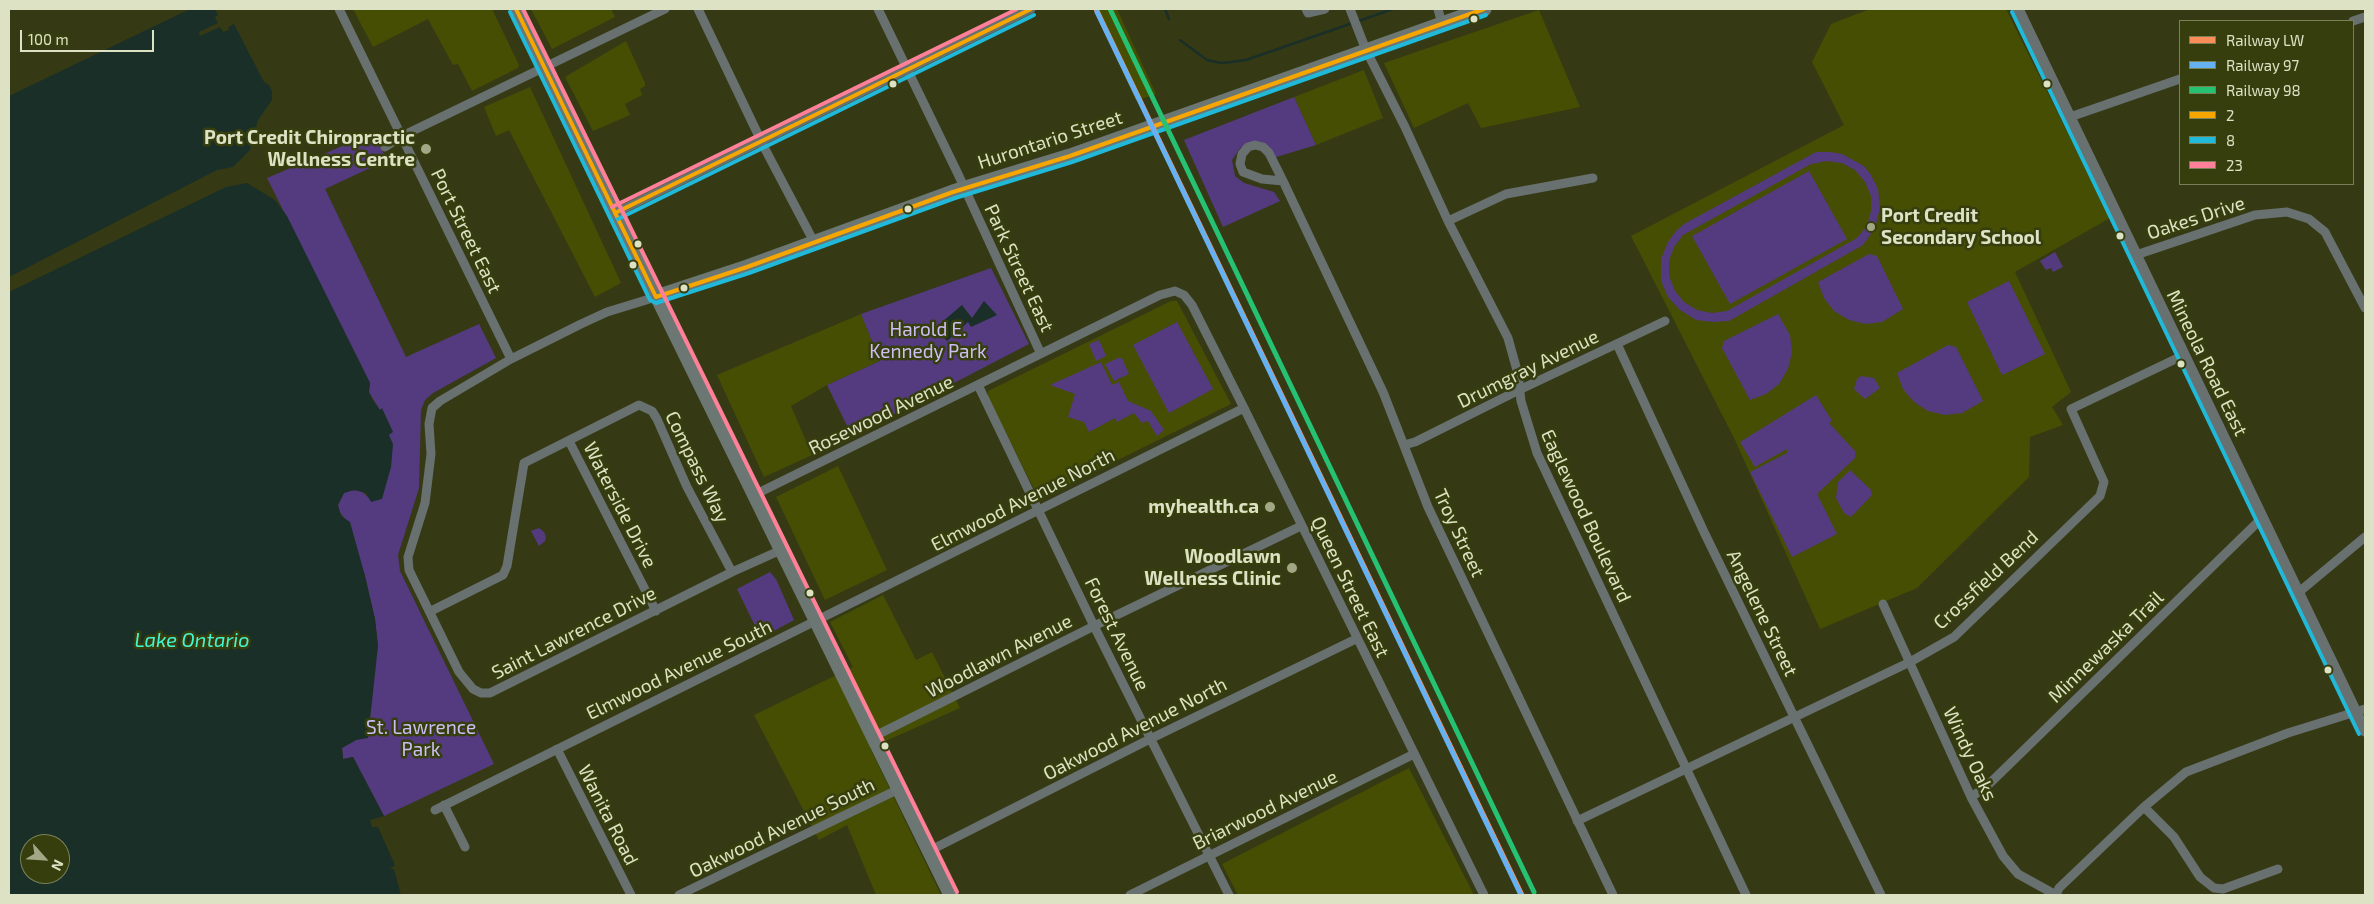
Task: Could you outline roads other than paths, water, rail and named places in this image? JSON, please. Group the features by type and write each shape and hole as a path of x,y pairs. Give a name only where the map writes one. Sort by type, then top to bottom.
{"main road":[{"path":"516,9 951,895"},
{"name":"Hurontario Street","path":"656,296 964,189 1070,156 1484,9"}],"street":[{"name":"Port Street East","path":"339,9 511,360"},
{"path":"385,147 402,136 665,9"},
{"path":"698,9 761,141 814,242"},
{"name":"Park Street East","path":"878,9 908,69 1040,352"},
{"path":"615,212 1031,9"},
{"path":"1307,11 1325,9"},
{"path":"1438,9 1442,24"},
{"name":"Mineola Road East","path":"2018,9 2298,592 2360,710 2365,731"},
{"name":"Eaglewood Boulevard","path":"1351,12 1366,50 1405,127 1448,221 1508,338 1518,374 1519,390 1536,453 1746,895"},
{"path":"2070,117 2179,80"},
{"name":"Troy Street","path":"1283,181 1262,179 1243,172 1240,164 1242,154 1248,147 1255,145 1263,147 1269,153 1283,181 1383,392 1428,507 1613,895"},
{"path":"1448,221 1506,194 1593,178"},
{"name":"Oakes Drive","path":"2136,255 2255,215 2287,212 2309,219 2325,232 2365,308"},
{"name":"Rosewood Avenue","path":"754,495 978,386 1040,352 1160,295 1175,292 1184,295"},
{"name":"Queen Street East","path":"1184,295 1192,305 1244,408 1484,895"},
{"name":"Saint Lawrence Drive","path":"656,296 607,312 511,360 440,400 432,408 429,424 431,454 425,503 408,557 410,570 459,672 473,690 481,693 490,693 732,572 781,550"},
{"name":"Drumgray Avenue","path":"1404,444 1415,442 1665,321"},
{"name":"Angelene Street","path":"1617,344 1704,532 1881,895"},
{"name":"Crossfield Bend","path":"1578,821 1910,662 1954,637 2100,496 2104,482 2071,409 2184,355"},
{"name":"Forest Avenue","path":"978,386 1094,626 1229,895"},
{"name":"Compass Way","path":"430,611 503,575 507,566 524,463 639,405 652,411 732,572"},
{"name":"Elmwood Avenue North","path":"816,621 1244,408"},
{"name":"Waterside Drive","path":"569,441 656,611"},
{"name":"Minnewaska Trail","path":"1971,797 1986,786 2262,518"},
{"name":"Woodlawn Avenue","path":"873,737 1094,626 1301,526"},
{"path":"2298,592 2365,537"},
{"name":"Windy Oaks","path":"1882,604 1971,797 2010,866 2018,874 2056,895"},
{"name":"Elmwood Avenue South","path":"435,810 816,621"},
{"name":"Oakwood Avenue North","path":"930,851 1150,739 1356,638"},
{"path":"2056,895 2059,888 2144,806 2186,772 2288,733 2360,710"},
{"name":"Wanita Road","path":"557,749 631,895"},
{"name":"Briarwood Avenue","path":"1130,895 1414,754"},
{"name":"Oakwood Avenue South","path":"679,895 899,789"},
{"path":"444,805 465,847"},
{"path":"2144,806 2174,837 2200,877 2214,888 2223,889 2278,869"}],"water":[{"path":"190,9 215,9 225,29 234,24 264,82 269,85 272,92 272,100 258,120 250,150 233,167 217,170 9,277 9,96"},
{"name":"Lake Ontario","path":"247,183 275,200 287,216 370,383 369,392 372,399 380,410 382,408 393,432 389,435 393,444 391,467 382,499 371,502 366,493 354,490 344,493 338,505 341,516 350,522 375,619 378,646 368,738 356,740 342,748 343,759 353,757 384,816 370,820 372,827 378,827 395,865 390,869 394,869 401,895 9,895 9,292 226,187"},
{"path":"984,301 997,315 971,327 968,322 947,341 935,328 962,305 972,318"}],"waterway":[{"path":"1165,9 1169,19"},
{"path":"1180,40 1207,60 1221,63 1246,60 1393,9"}],"rail line":[{"name":"LW","path":"1096,9 1522,895"},
{"name":"98","path":"1110,9 1534,892"},
{"name":"97","path":"1097,12 1521,895"}],"place":[{"name":"Port Credit Chiropractic Wellness Centre","path":"426,149"},
{"name":"Port Credit Secondary School","path":"1871,227"},
{"name":"myhealth.ca","path":"1270,507"},
{"name":"Woodlawn Wellness Clinic","path":"1292,568"}],"park label":[{"name":"Harold E. Kennedy Park","path":"928,341"},
{"name":"St. Lawrence Park","path":"421,739"}]}
